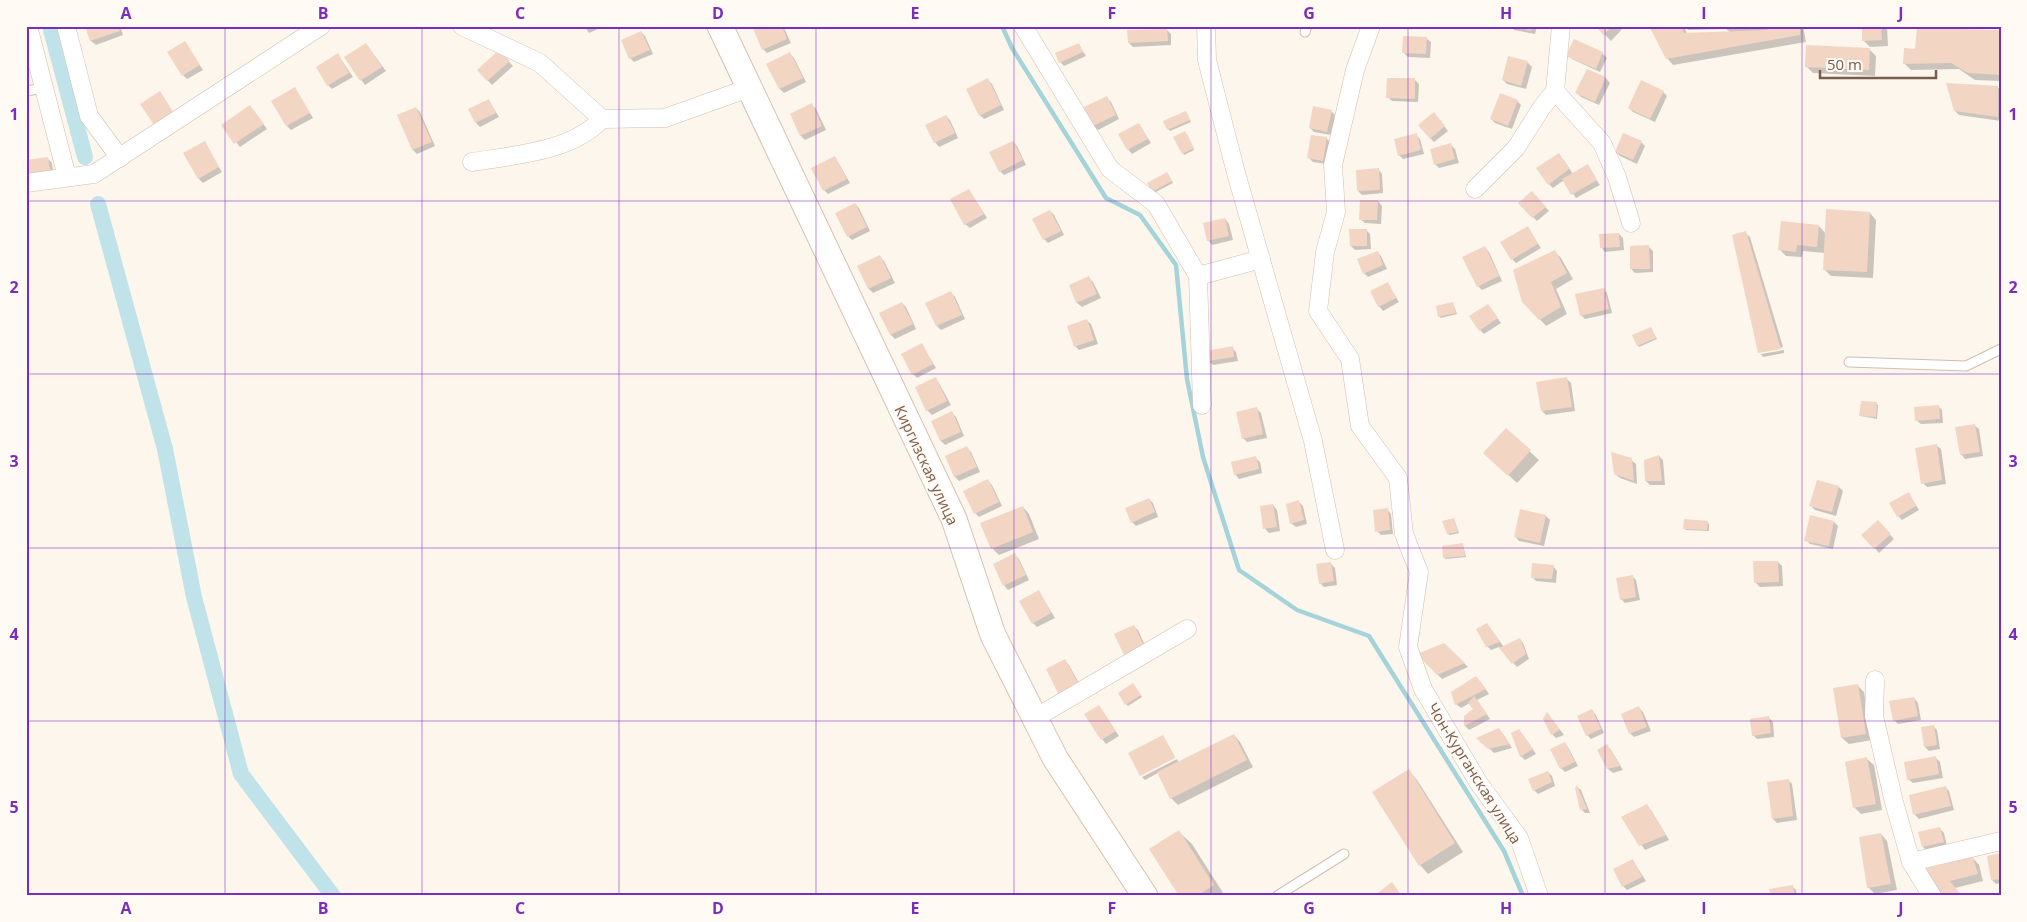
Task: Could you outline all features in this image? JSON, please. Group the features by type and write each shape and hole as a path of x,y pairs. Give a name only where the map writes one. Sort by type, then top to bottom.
{"main road":[{"name":"Киргизская улица","path":"720,26 954,519 993,635 1055,758 1145,896"}],"street":[{"path":"28,26 66,177"},
{"path":"66,26 89,116 120,158"},
{"path":"26,183 94,174 321,26"},
{"path":"462,26 540,63 602,119 664,118 749,88"},
{"path":"1023,26 1110,169 1156,204 1198,276 1202,405"},
{"path":"1206,26 1208,60 1312,441 1335,550"},
{"name":"Чон-Курганская улица","path":"1371,26 1355,70 1333,165 1336,212 1325,252 1318,311 1350,359 1360,426 1398,478 1404,534 1419,572 1408,647 1423,690 1478,782 1519,838 1539,896"},
{"path":"1475,189 1516,148 1542,107 1555,91 1561,26"},
{"path":"1555,91 1602,143 1617,177 1630,223"},
{"path":"472,162 550,149 594,128 602,119"},
{"path":"1198,276 1261,259"},
{"path":"1035,718 1187,629"},
{"path":"1875,680 1874,716 1894,802 1911,862 1932,896"},
{"path":"1911,862 2001,841"}],"lane":[{"path":"26,91 44,88"},
{"path":"1848,362 1966,366 2001,349"},
{"path":"1277,896 1344,854"}],"building":[{"path":"85,26 118,26 120,31 90,41"},
{"path":"752,26 782,26 787,39 762,50"},
{"path":"1513,26 1532,26 1531,31"},
{"path":"1596,26 1613,26 1603,35"},
{"path":"1649,26 1681,26 1684,33 1768,30 1767,26 1793,26 1793,28 1781,29 1800,28 1800,35 1666,59"},
{"path":"1862,26 1881,26 1882,40 1862,41"},
{"path":"1917,28 2001,30 2001,75 1968,73 1951,63 1903,64 1904,48 1915,49"},
{"path":"1167,29 1168,41 1128,43 1127,30"},
{"path":"641,31 650,50 629,59 621,40"},
{"path":"1403,36 1427,37 1426,54 1402,53"},
{"path":"1574,39 1603,52 1596,69 1566,56"},
{"path":"185,41 200,65 182,76 167,52"},
{"path":"366,43 382,67 360,81 344,57"},
{"path":"1079,43 1083,52 1059,63 1055,53"},
{"path":"1806,45 1870,48 1869,70 1805,67"},
{"path":"499,50 510,61 487,81 477,70"},
{"path":"790,52 803,78 779,89 766,64"},
{"path":"338,53 349,73 327,86 316,67"},
{"path":"1508,56 1528,61 1521,86 1502,80"},
{"path":"1587,69 1606,77 1595,102 1575,93"},
{"path":"988,78 1001,105 979,116 966,89"},
{"path":"1387,78 1415,78 1415,99 1386,98"},
{"path":"1641,80 1664,91 1650,119 1628,108"},
{"path":"1946,83 1998,86 1998,117 1954,111"},
{"path":"295,87 310,113 286,126 271,101"},
{"path":"160,91 175,115 156,128 140,104"},
{"path":"1500,93 1518,100 1508,126 1490,119"},
{"path":"1107,96 1116,115 1093,126 1084,107"},
{"path":"489,99 496,113 475,123 468,109"},
{"path":"812,103 822,126 800,136 790,114"},
{"path":"250,105 264,124 234,144 221,125"},
{"path":"1313,106 1332,110 1327,132 1309,128"},
{"path":"416,107 432,142 412,150 397,115"},
{"path":"1186,111 1190,120 1167,130 1163,121"},
{"path":"1434,112 1445,126 1430,139 1418,125"},
{"path":"946,115 955,133 934,143 925,125"},
{"path":"1139,123 1148,139 1127,150 1118,134"},
{"path":"1185,131 1194,148 1182,154 1173,137"},
{"path":"1417,133 1421,150 1398,156 1394,139"},
{"path":"1623,133 1642,141 1633,160 1615,152"},
{"path":"1311,135 1327,137 1323,161 1307,158"},
{"path":"205,141 219,167 198,179 183,153"},
{"path":"1013,141 1023,160 999,172 989,152"},
{"path":"1451,143 1455,159 1434,165 1430,149"},
{"path":"1559,153 1569,169 1548,185 1536,168"},
{"path":"835,156 847,179 823,191 811,168"},
{"path":"48,157 51,176 26,179 26,160"},
{"path":"1588,164 1597,180 1571,195 1562,179"},
{"path":"1379,168 1380,190 1357,191 1356,170"},
{"path":"1167,172 1172,181 1152,192 1147,183"},
{"path":"969,189 984,214 964,225 950,199"},
{"path":"1532,191 1546,207 1532,218 1518,203"},
{"path":"1360,200 1378,200 1377,220 1359,220"},
{"path":"855,203 867,227 847,237 835,213"},
{"path":"1826,209 1870,212 1867,272 1823,270"},
{"path":"1050,210 1061,231 1043,240 1032,219"},
{"path":"1225,218 1229,236 1207,241 1203,223"},
{"path":"1781,221 1819,225 1817,247 1797,245 1796,252 1778,250"},
{"path":"1528,226 1538,244 1511,260 1500,242"},
{"path":"1349,229 1367,229 1367,246 1350,246"},
{"path":"1746,231 1781,349 1758,353 1732,235"},
{"path":"1619,233 1620,247 1600,248 1599,234"},
{"path":"1649,245 1650,269 1630,269 1630,246"},
{"path":"1485,246 1499,276 1477,287 1462,257"},
{"path":"1555,250 1567,273 1551,282 1561,307 1539,320 1522,302 1513,270"},
{"path":"1378,251 1383,265 1363,274 1357,259"},
{"path":"880,255 891,278 868,289 857,266"},
{"path":"1089,276 1097,294 1076,303 1069,285"},
{"path":"1388,282 1396,298 1378,307 1370,291"},
{"path":"1604,288 1609,309 1580,316 1575,294"},
{"path":"951,291 962,315 936,326 925,303"},
{"path":"902,302 913,324 890,335 879,313"},
{"path":"1453,302 1456,313 1438,317 1436,306"},
{"path":"1488,304 1498,318 1479,331 1469,316"},
{"path":"1087,319 1094,340 1074,347 1067,326"},
{"path":"1651,327 1656,338 1637,346 1632,335"},
{"path":"922,343 933,364 912,375 901,354"},
{"path":"1233,346 1234,357 1208,361 1206,351"},
{"path":"936,377 947,401 926,411 915,387"},
{"path":"1567,377 1572,407 1541,411 1536,382"},
{"path":"1861,401 1877,402 1876,417 1859,416"},
{"path":"1939,405 1940,419 1915,421 1914,407"},
{"path":"1257,407 1263,434 1242,439 1236,412"},
{"path":"952,411 961,432 940,441 931,421"},
{"path":"1975,424 1980,452 1960,455 1955,427"},
{"path":"1506,428 1531,450 1508,476 1483,453"},
{"path":"1937,444 1942,480 1921,484 1915,448"},
{"path":"967,446 977,467 954,477 945,456"},
{"path":"1611,452 1632,458 1634,481 1614,474"},
{"path":"1659,455 1662,481 1645,481 1644,460"},
{"path":"1256,456 1259,469 1234,475 1231,462"},
{"path":"988,479 999,502 974,514 963,491"},
{"path":"1817,480 1839,486 1832,512 1809,506"},
{"path":"1909,492 1916,506 1897,517 1889,503"},
{"path":"1149,498 1155,512 1131,523 1125,508"},
{"path":"1299,500 1304,520 1290,524 1286,504"},
{"path":"1273,504 1277,527 1263,529 1260,506"},
{"path":"1023,506 1033,532 991,549 980,523"},
{"path":"1388,508 1390,530 1375,532 1373,510"},
{"path":"1520,509 1546,515 1540,543 1514,537"},
{"path":"1810,515 1834,521 1829,546 1804,541"},
{"path":"1454,518 1458,532 1447,534 1442,521"},
{"path":"1684,519 1708,521 1707,530 1683,529"},
{"path":"1878,520 1891,534 1874,549 1861,535"},
{"path":"1463,543 1465,556 1443,558 1442,546"},
{"path":"1015,553 1026,575 1003,586 993,564"},
{"path":"1753,561 1778,561 1779,582 1754,583"},
{"path":"1331,562 1334,581 1319,584 1316,564"},
{"path":"1532,563 1554,565 1552,579 1531,578"},
{"path":"1633,575 1636,597 1620,600 1616,578"},
{"path":"1039,590 1051,613 1032,624 1019,601"},
{"path":"1487,623 1500,642 1486,647 1476,629"},
{"path":"1134,625 1145,648 1125,657 1114,634"},
{"path":"1520,638 1526,654 1512,664 1499,648"},
{"path":"1444,643 1465,663 1437,675 1417,654"},
{"path":"1065,659 1079,685 1059,695 1046,669"},
{"path":"1476,676 1486,689 1455,705 1451,692"},
{"path":"1133,683 1141,695 1125,705 1118,693"},
{"path":"1858,684 1866,734 1841,738 1833,688"},
{"path":"1474,696 1487,714 1464,726 1464,716 1473,709 1468,703"},
{"path":"1914,697 1918,716 1893,721 1889,701"},
{"path":"1099,705 1116,731 1101,740 1084,714"},
{"path":"1639,706 1647,727 1629,734 1621,714"},
{"path":"1592,709 1601,729 1586,736 1577,716"},
{"path":"1547,712 1560,730 1551,735 1543,719"},
{"path":"1769,716 1771,733 1752,736 1750,719"},
{"path":"1934,725 1937,745 1924,747 1921,727"},
{"path":"1499,728 1510,744 1488,749 1476,738"},
{"path":"1519,729 1533,749 1520,757 1511,733"},
{"path":"1234,734 1247,760 1170,799 1157,772"},
{"path":"1163,735 1175,758 1140,776 1128,753"},
{"path":"1565,742 1575,762 1560,769 1550,749"},
{"path":"1607,744 1620,766 1607,769 1597,750"},
{"path":"1936,756 1939,774 1907,780 1904,762"},
{"path":"1867,757 1876,804 1853,808 1845,762"},
{"path":"1409,769 1455,843 1419,866 1372,792"},
{"path":"1548,771 1552,782 1533,791 1528,779"},
{"path":"1789,779 1793,816 1772,819 1767,782"},
{"path":"1577,785 1587,809 1580,810 1575,788"},
{"path":"1946,786 1951,806 1913,815 1909,795"},
{"path":"1647,804 1666,835 1639,846 1621,817"},
{"path":"1940,827 1944,842 1922,847 1918,832"},
{"path":"1179,830 1214,885 1197,896 1179,896 1149,849"},
{"path":"1881,833 1891,884 1867,888 1859,837"},
{"path":"2001,853 2001,879 1991,880 1987,856"},
{"path":"1973,857 1978,874 1950,881 1962,896 1941,896 1924,869"},
{"path":"1633,859 1642,877 1622,887 1613,869"},
{"path":"1392,882 1402,896 1374,896"},
{"path":"1793,885 1795,896 1771,896 1769,889"}],"waterway":[{"path":"50,26 85,157"},
{"path":"1002,26 1012,48 1106,198 1140,215 1176,265 1187,379 1203,457 1239,570 1297,610 1369,636 1504,851 1523,896"},
{"path":"98,204 165,449 194,597 241,774 333,896"}]}
